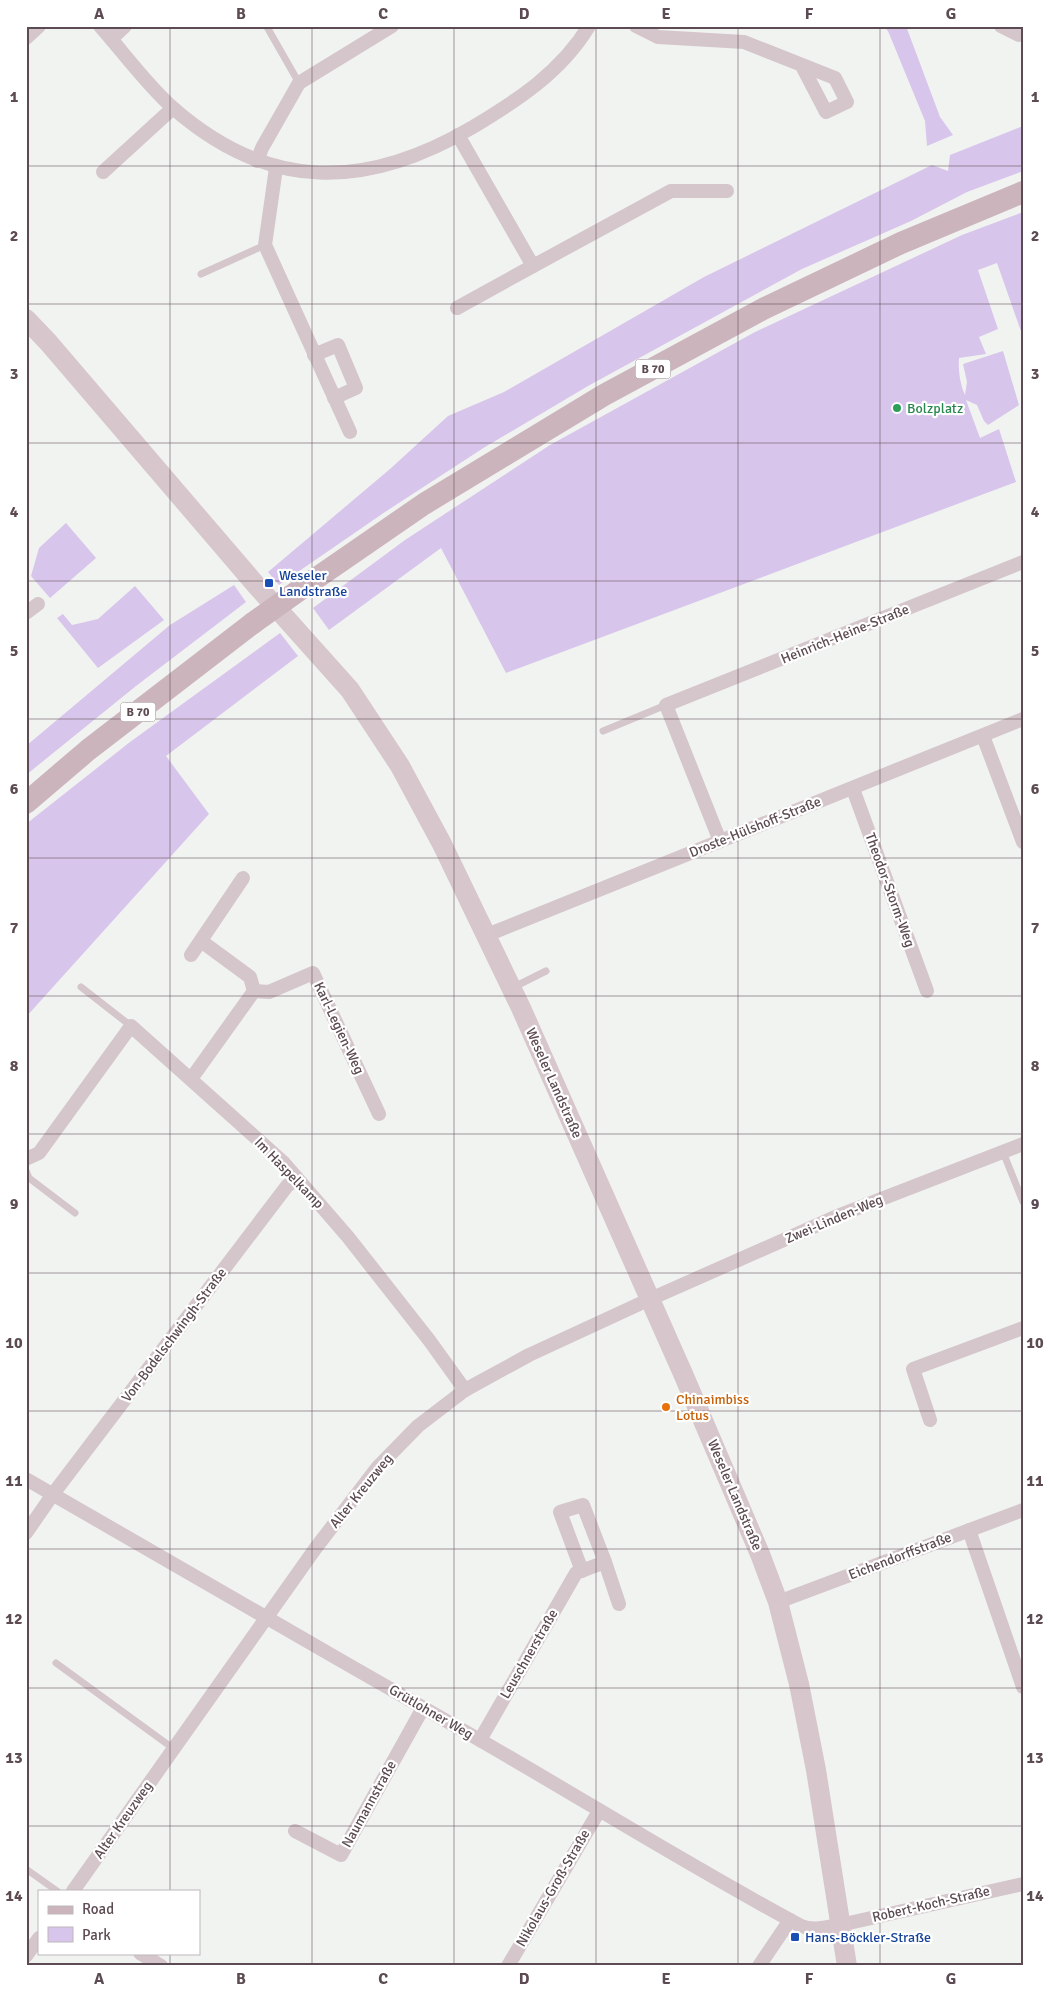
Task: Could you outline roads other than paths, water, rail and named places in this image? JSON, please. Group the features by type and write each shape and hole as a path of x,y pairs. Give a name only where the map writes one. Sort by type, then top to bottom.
{"main road":[{"name":"B 70","path":"26,803 88,750 253,623 424,504 613,390 765,308 901,243 1023,192"}],"street":[{"path":"26,38 39,26"},
{"path":"100,26 173,108 230,149 276,168 326,173 358,171 386,165 412,156 458,135 517,100 550,74 578,44 589,26"},
{"path":"111,39 125,26"},
{"path":"257,161 262,148 299,83 392,26"},
{"path":"636,26 658,37 744,42 802,66"},
{"path":"1000,26 1018,35 1023,33"},
{"path":"103,172 173,108"},
{"path":"458,135 533,266"},
{"path":"276,168 265,245 350,432"},
{"path":"457,308 671,191 727,191"},
{"name":"Weseler Landstraße","path":"26,319 54,349 260,590 350,690 404,774 442,844 512,988 648,1300 684,1376 760,1554 778,1602 799,1684 816,1770 847,1966"},
{"path":"314,355 338,345 356,388 334,398"},
{"name":"Heinrich-Heine-Straße","path":"666,705 1023,562"},
{"path":"26,613 38,604"},
{"path":"666,705 720,841"},
{"name":"Droste-Hülshoff-Straße","path":"487,935 1023,719"},
{"path":"983,736 1023,842"},
{"name":"Theodor-Storm-Weg","path":"853,788 927,991"},
{"path":"191,955 243,878"},
{"path":"191,1079 254,991 250,977 201,941"},
{"name":"Karl-Legien-Weg","path":"254,991 269,992 313,973 379,1114"},
{"path":"26,1159 39,1153 131,1026"},
{"name":"Im Haspelkamp","path":"131,1026 284,1164 297,1178 348,1237 465,1390"},
{"name":"Zwei-Linden-Weg","path":"648,1300 840,1215 1023,1144"},
{"name":"Von-Bodelschwingh-Straße","path":"26,1533 53,1494 287,1186 297,1178"},
{"name":"Alter Kreuzweg","path":"74,1890 315,1549 376,1468 418,1426 465,1390 529,1355 648,1300"},
{"path":"930,1420 913,1369 1023,1328"},
{"name":"Grütlohner Weg","path":"26,1479 480,1740 598,1811 790,1920 807,1928 840,1925"},
{"path":"582,1571 560,1512 584,1505 619,1604"},
{"name":"Eichendorffstraße","path":"778,1602 1023,1510"},
{"path":"968,1530 1023,1687"},
{"name":"Leuschnerstraße","path":"480,1740 576,1573 605,1562"},
{"name":"Naumannstraße","path":"295,1831 340,1855 423,1708"},
{"name":"Nikolaus-Groß-Straße","path":"508,1966 598,1811"},
{"name":"Robert-Koch-Straße","path":"840,1925 1023,1884"},
{"path":"759,1966 790,1920"},
{"path":"26,1956 38,1939"},
{"path":"142,1954 161,1966"}],"lane":[{"path":"267,27 299,83"},
{"path":"202,274 265,245"},
{"name":"Heinrich-Heine-Straße","path":"603,731 666,705"},
{"path":"512,988 546,971"},
{"name":"Im Haspelkamp","path":"81,987 131,1026"},
{"path":"1003,1152 1023,1202"},
{"path":"26,1171 29,1178 75,1212"},
{"path":"56,1664 174,1749"},
{"path":"26,1869 56,1890"}],"place":[{"name":"Bolzplatz","path":"897,408"},
{"name":"Weseler Landstraße","path":"269,583"},
{"name":"Chinaimbiss Lotus","path":"666,1407"},
{"name":"Hans-Böckler-Straße","path":"795,1937"}]}
